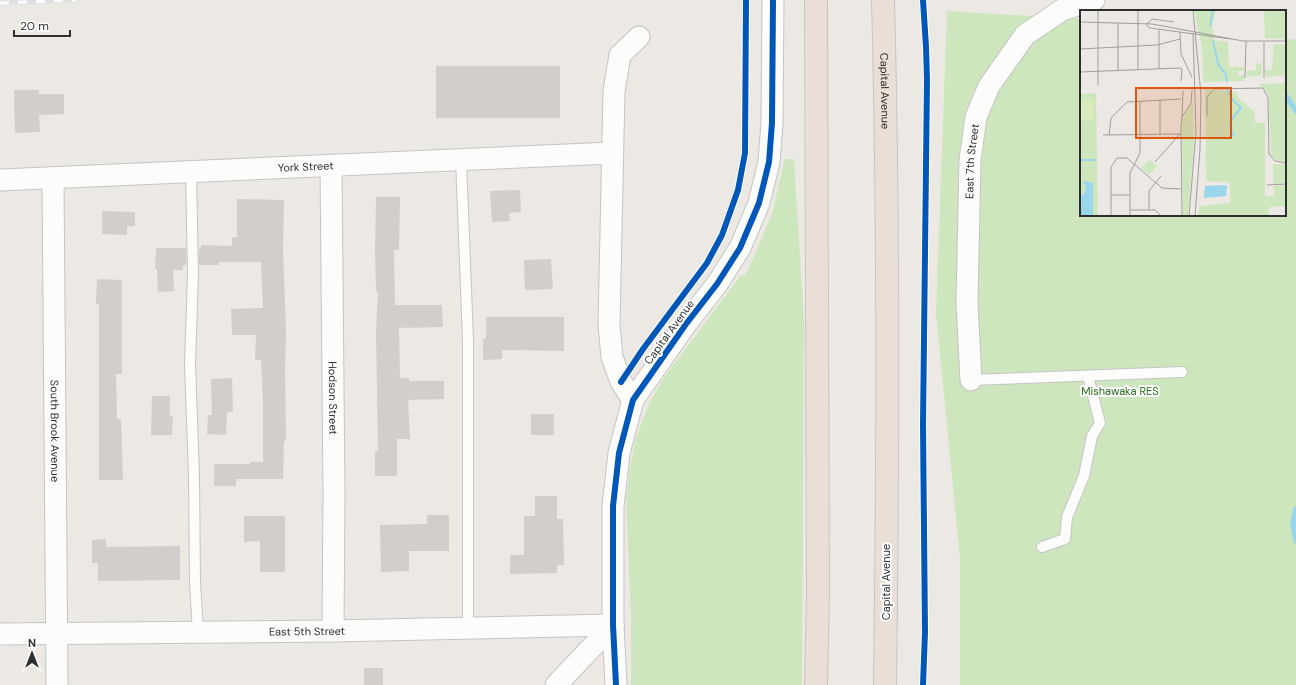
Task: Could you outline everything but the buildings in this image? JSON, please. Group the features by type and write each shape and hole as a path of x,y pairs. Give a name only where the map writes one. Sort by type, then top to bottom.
{"highway":[{"path":"816,0 818,595 816,685"},
{"name":"Capital Avenue","path":"883,0 886,123 885,685"}],"street":[{"name":"Capital Avenue","path":"616,685 613,625 613,506 619,453 633,400 686,324 717,284 740,248 759,203 769,162 772,123 772,0"},
{"name":"East 7th Street","path":"971,380 967,303 970,160 976,117 989,86 1025,35 1062,10 1094,0"},
{"path":"633,400 621,382 612,356 608,325 614,92 620,55 639,36"},
{"name":"York Street","path":"0,180 612,153"},
{"name":"Hodson Street","path":"331,165 334,493 333,631"},
{"name":"South Brook Avenue","path":"53,178 57,685"},
{"path":"556,685 613,625"},
{"name":"East 5th Street","path":"0,634 333,631 613,625"}],"lane":[{"path":"461,159 468,340 468,628"},
{"path":"191,171 193,275 190,363 194,475 195,584 198,632"},
{"path":"971,380 1182,372"},
{"path":"1042,547 1064,539 1067,517 1084,476 1092,436 1100,423 1088,376"}],"green space":[{"name":"Mishawaka RES","path":"947,11 1080,19 1080,216 1286,216 1286,38 1296,40 1296,685 960,685 960,558 936,314"},
{"path":"785,159 794,159 804,319 802,685 631,685 631,614 626,499 630,466 636,438 650,402 665,376 741,275 746,275 772,214"}],"waterway":[{"path":"1286,96 1296,111"},
{"path":"1296,509 1293,523 1296,541"}],"railway":[{"path":"0,3 76,0"}],"cycle path":[{"path":"621,382 643,349 707,263 722,235 738,190 745,153 746,0"},
{"path":"616,685 613,625 613,506 619,453 633,400 686,324 717,284 740,248 759,203 769,162 772,123 773,0"},
{"path":"923,0 927,79 923,425 925,632 923,685"}]}
